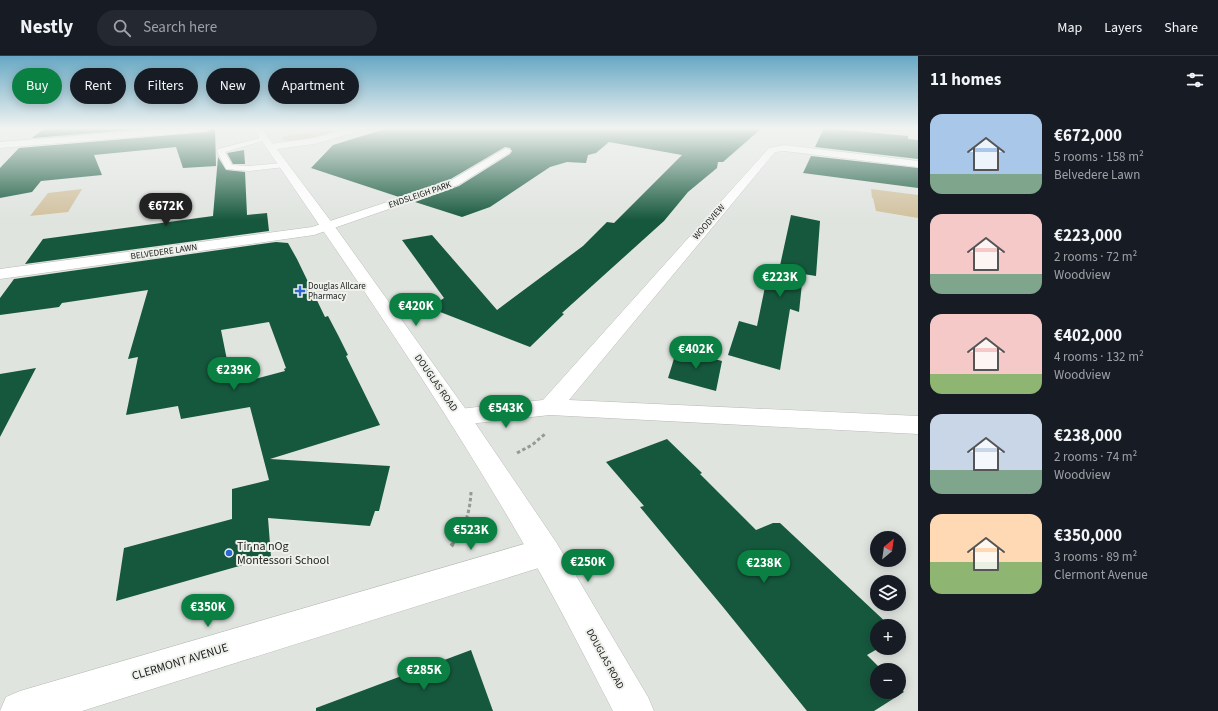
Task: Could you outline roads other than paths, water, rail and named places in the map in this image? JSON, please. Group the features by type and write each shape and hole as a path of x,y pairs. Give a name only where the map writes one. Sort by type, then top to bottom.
{"street":[{"name":"DOUGLAS ROAD","path":"278,159 328,227 459,417 545,552 634,711"},
{"name":"ENDSLEIGH PARK","path":"328,227 454,183 494,159"},
{"name":"WOODVIEW","path":"550,406 765,159"},
{"name":"WOODVIEW","path":"872,159 918,164"},
{"name":"BELVEDERE LAWN","path":"0,274 217,245 314,231 328,227"},
{"path":"459,417 550,406 918,425"},
{"name":"CLERMONT AVENUE","path":"20,711 545,552"}],"lane":[{"path":"225,159 229,167 232,168 282,165"}],"place":[{"name":"Douglas Allcare Pharmacy","path":"300,291"},
{"name":"Tir na nOg Montessori School","path":"229,553"}]}
